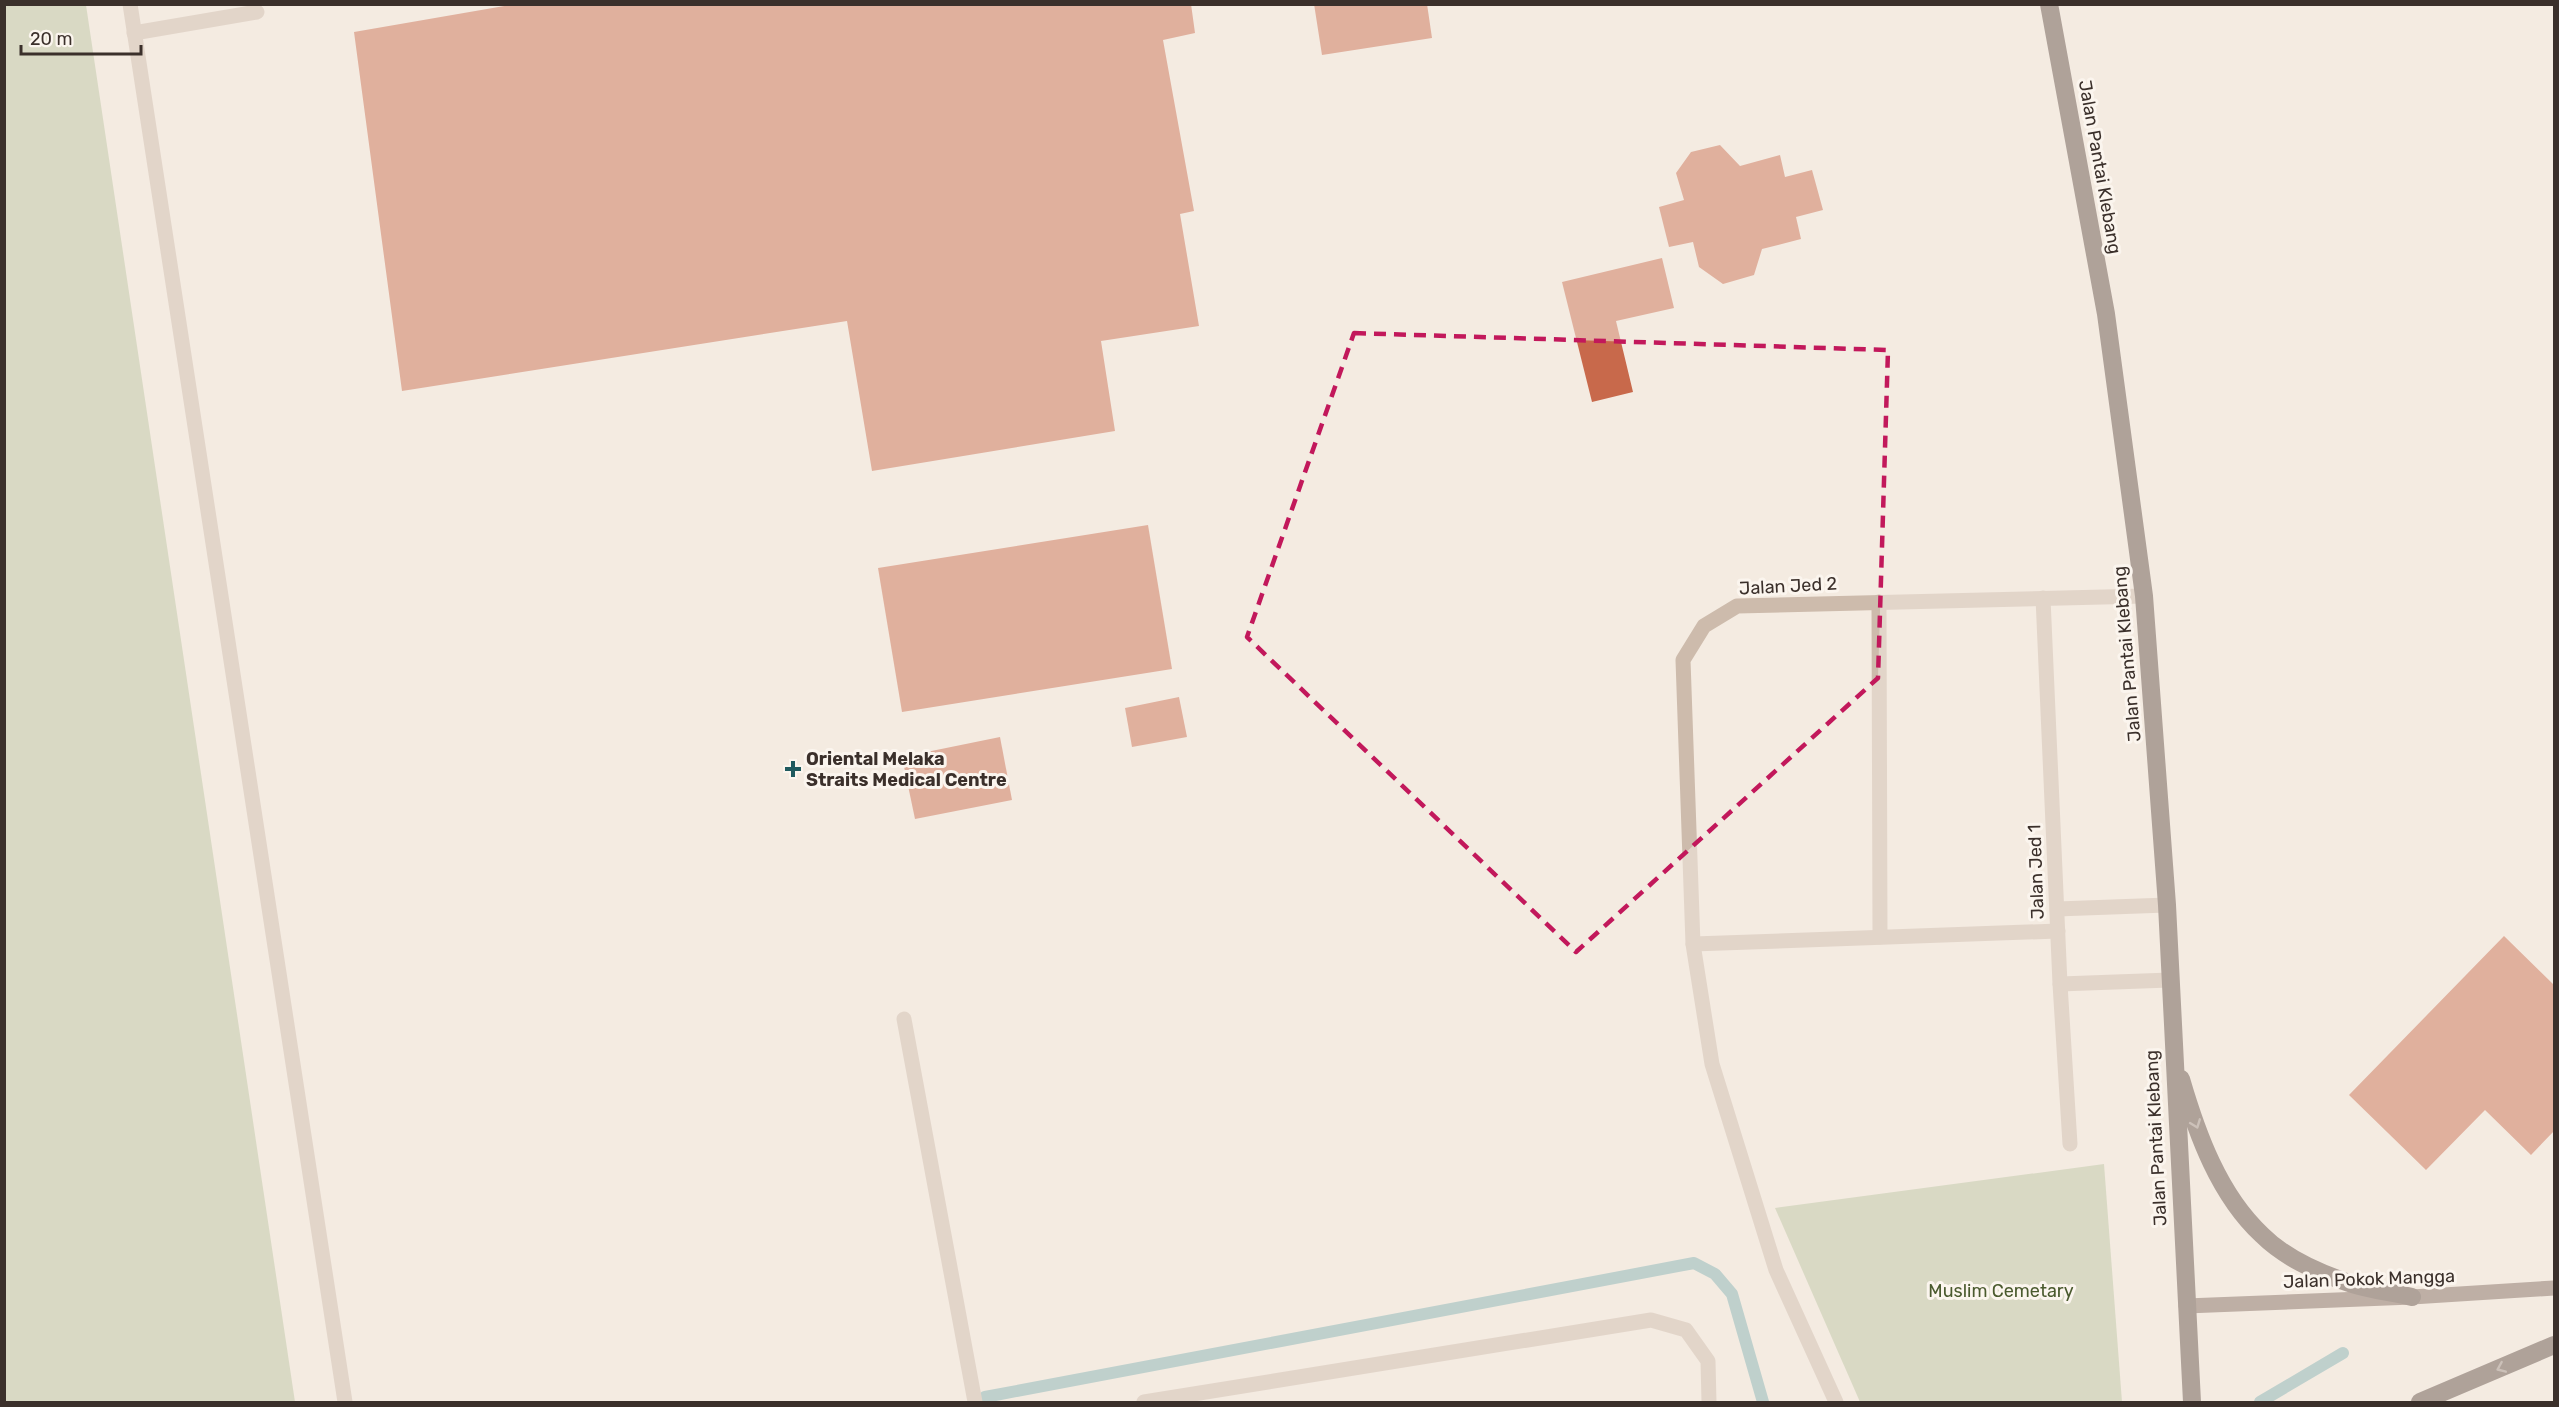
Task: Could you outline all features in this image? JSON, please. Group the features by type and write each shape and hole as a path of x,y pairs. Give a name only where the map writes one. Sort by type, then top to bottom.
{"highway":[{"name":"Jalan Pantai Klebang","path":"2049,4 2106,314 2144,596 2167,905 2172,1048 2192,1402"},
{"path":"2172,1048 2188,1104 2211,1163 2235,1203 2262,1236 2313,1269 2351,1284 2412,1297"},
{"path":"2420,1402 2554,1345"}],"main road":[{"name":"Jalan Pokok Mangga","path":"2186,1306 2412,1297 2554,1288"}],"street":[{"path":"130,4 345,1402"},
{"path":"134,33 257,12"},
{"name":"Jalan Jed 2","path":"1836,1402 1776,1270 1712,1064 1693,944 1683,660 1704,626 1737,606 2144,596"},
{"name":"Jalan Jed 1","path":"2043,598 2060,984 2070,1144"},
{"path":"1879,602 1880,937"},
{"path":"2057,909 2167,905"},
{"path":"1693,944 2058,931"},
{"path":"2060,984 2170,980"},
{"path":"904,1019 975,1402"},
{"path":"1144,1402 1651,1320 1686,1330 1708,1361 1709,1402"}],"highlighted area":[{"path":"1354,333 1888,350 1878,678 1576,952 1247,637"}],"green space":[{"path":"5,4 86,5 295,1402 5,1402"},
{"name":"Muslim Cemetary","path":"2104,1164 2122,1402 1860,1402 1775,1208"}],"building":[{"path":"516,4 1191,4 1195,33 1163,40 1194,211 1180,214 1199,326 1101,341 1115,431 872,471 847,321 402,391 354,32"},
{"path":"1314,4 1427,4 1432,38 1322,55"},
{"path":"1720,145 1740,166 1780,155 1785,177 1812,170 1823,210 1796,217 1801,239 1762,249 1754,275 1723,284 1699,267 1693,242 1669,247 1659,207 1684,200 1676,173 1691,152"},
{"path":"1662,258 1674,308 1616,321 1633,392 1592,402 1562,282"},
{"path":"1148,525 1172,669 902,712 878,568"},
{"path":"1179,697 1187,737 1132,747 1125,708"},
{"path":"1000,737 1012,800 915,819 902,757"},
{"path":"2504,936 2554,985 2554,1131 2531,1155 2485,1110 2426,1170 2349,1095"}],"waterway":[{"path":"985,1397 1694,1263 1715,1274 1732,1294 1763,1402"},
{"path":"2260,1402 2343,1353"}],"place":[{"name":"Oriental Melaka Straits Medical Centre","path":"793,769"}]}
